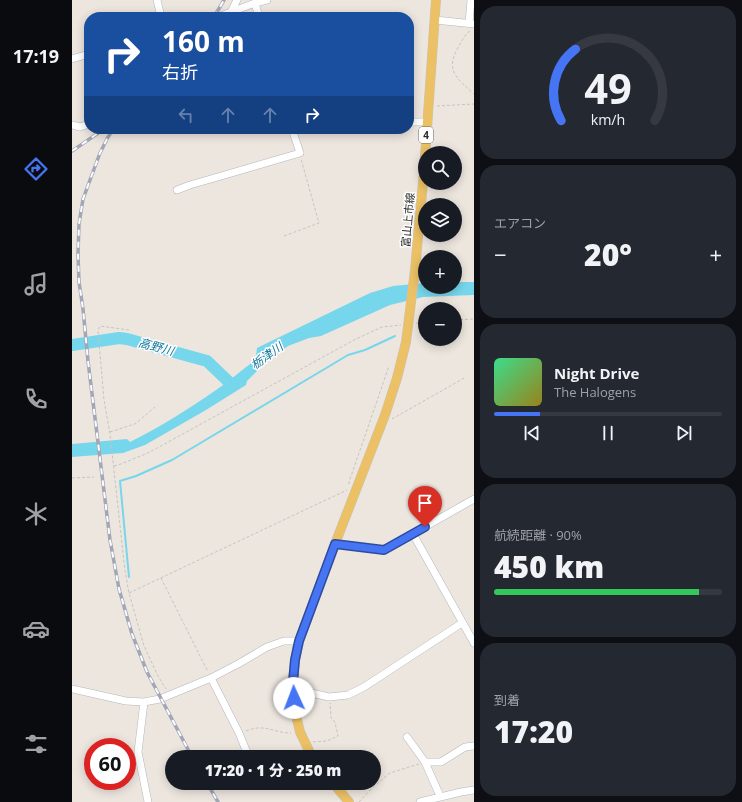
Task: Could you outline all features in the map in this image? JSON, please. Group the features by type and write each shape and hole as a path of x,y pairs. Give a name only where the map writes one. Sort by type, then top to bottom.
{"main road":[{"name":"富山上市線","path":"409,322 424,171 436,0"},
{"name":"4","path":"308,750 300,732 294,707 295,660 299,641 382,425 397,378 406,342 409,322"},
{"path":"338,790 345,801"}],"street":[{"path":"157,0 160,12"},
{"path":"231,12 237,0"},
{"path":"231,12 266,0"},
{"path":"434,20 472,24 471,0"},
{"path":"255,3 258,12"},
{"path":"72,59 84,55"},
{"path":"414,122 427,122"},
{"path":"72,126 80,127 84,126"},
{"path":"177,190 300,153 294,134"},
{"path":"335,544 384,550 474,499"},
{"path":"412,534 474,643"},
{"path":"294,689 329,697 348,695 462,623"},
{"path":"72,689 126,701 144,702 160,699 211,678 267,647 284,641 299,641"},
{"path":"211,678 246,750"},
{"path":"144,702 138,752 148,802"},
{"path":"407,737 425,762 440,796"},
{"path":"425,762 441,762 465,747 474,746"},
{"path":"420,802 440,796 474,790"}],"path":[{"path":"474,30 468,31 455,53 452,66 453,71 459,81 474,94"},
{"path":"428,107 474,104"},
{"path":"284,236 319,223 300,153"},
{"path":"462,320 474,319"},
{"path":"113,467 150,452 354,340 382,328 409,322 418,323"},
{"path":"129,330 100,326 98,331 104,400 110,433 125,571 129,593 144,646 169,695"},
{"path":"129,593 350,488 349,482 389,366"},
{"path":"382,425 466,377"},
{"path":"110,433 135,424 155,407"},
{"path":"72,478 94,476"},
{"path":"161,578 211,678"},
{"path":"305,743 328,741 338,736 335,722 331,718 329,697"},
{"path":"239,733 252,728 264,727 280,732 291,733 299,729"},
{"path":"359,802 373,787 390,773 425,762"}],"water":[{"name":"栃津川","path":"462,282 474,282 474,295 423,297 390,305 321,336 309,338 288,346 268,360 247,381 246,385 145,445 123,453 72,457 72,444 127,439 130,442 174,418 227,382 258,358 256,356 257,348 370,293 393,286 418,284 418,294 462,294"}],"waterway":[{"path":"129,577 120,481 136,476 172,460 348,355 365,350 395,336"},
{"name":"高野川","path":"72,345 119,338 127,339 207,361 231,384"}],"railway":[{"path":"217,12 224,0"},
{"path":"72,151 97,134"},
{"path":"110,134 100,153 83,199 79,224 78,254 79,282 110,540 119,589 132,634 147,672 188,750"},
{"path":"211,790 218,802"}],"route":[{"path":"294,698 293,682 295,660 299,641 335,544 384,550 425,527"}]}
